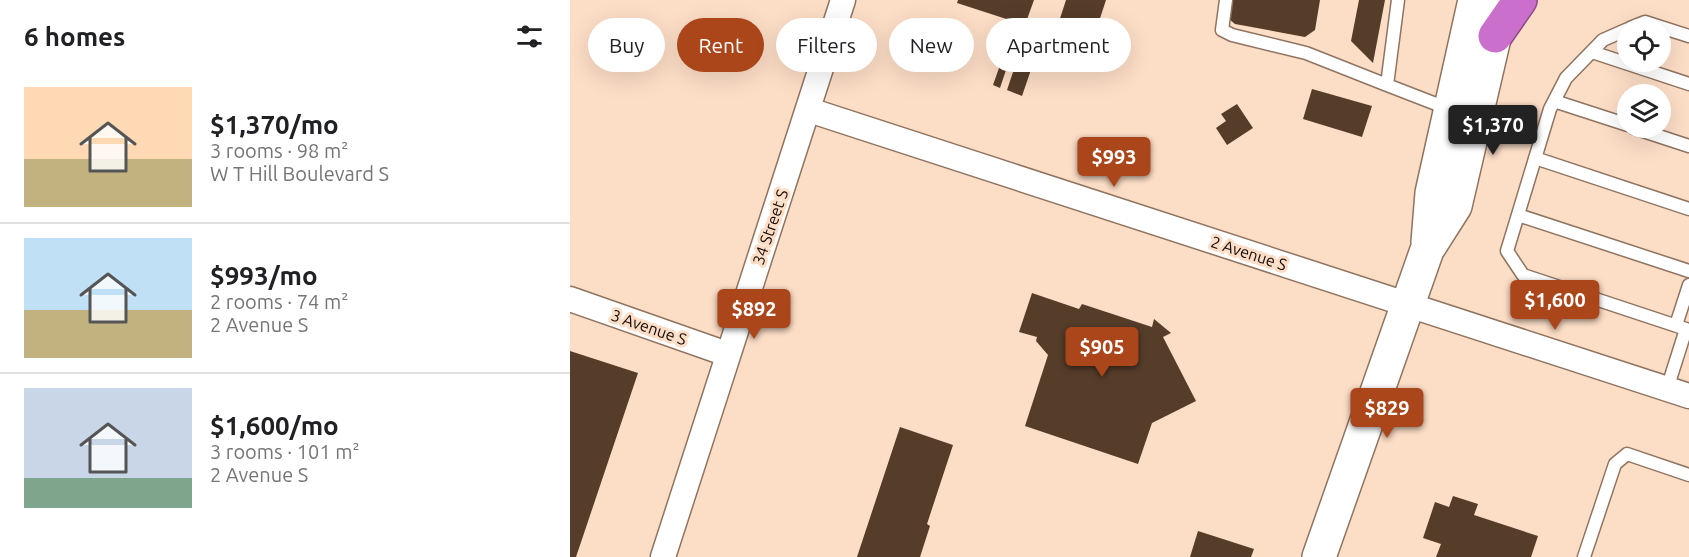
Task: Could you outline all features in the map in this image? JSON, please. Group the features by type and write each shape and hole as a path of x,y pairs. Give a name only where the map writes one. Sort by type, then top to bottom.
{"highway":[{"path":"1495,36 1520,0"}],"street":[{"name":"34 Street S","path":"663,557 843,0"},
{"path":"1427,249 1432,193 1475,0"},
{"path":"1318,557 1427,249 1455,206 1503,0"},
{"name":"2 Avenue S","path":"809,110 1678,393"},
{"name":"3 Avenue S","path":"570,299 727,354"}],"lane":[{"path":"1226,0 1222,30 1232,35 1306,53 1451,110"},
{"path":"1387,85 1398,0"},
{"path":"1671,30 1689,36"},
{"path":"1617,34 1603,40 1566,78 1554,101 1508,251 1523,275 1684,328"},
{"path":"1592,52 1689,84"},
{"path":"1554,101 1617,121"},
{"path":"1665,138 1689,146"},
{"path":"1535,158 1689,209"},
{"path":"1518,215 1689,271"},
{"path":"1678,393 1689,285"},
{"path":"1584,557 1615,464 1627,454 1689,475"}],"building":[{"path":"958,0 1034,0 1028,18 1003,18 957,3"},
{"path":"1066,0 1106,0 1100,18 1060,18"},
{"path":"1231,0 1320,0 1315,30 1305,37 1235,24 1229,19"},
{"path":"1359,0 1385,0 1373,63 1351,41"},
{"path":"998,72 1005,72 1000,88 993,85"},
{"path":"1013,72 1030,72 1022,96 1007,90"},
{"path":"1312,89 1372,106 1362,137 1303,119"},
{"path":"1237,104 1253,128 1227,145 1216,128 1226,121 1221,114"},
{"path":"1032,293 1079,309 1082,304 1152,327 1154,319 1171,333 1163,337 1196,401 1152,423 1138,464 1025,426 1048,355 1036,341 1037,337 1019,332"},
{"path":"570,351 638,373 576,557 570,557"},
{"path":"900,427 953,445 927,524 930,526 920,557 857,557"},
{"path":"1453,496 1478,504 1474,515 1538,536 1531,557 1436,557 1441,544 1423,538 1435,502 1449,507"},
{"path":"1198,531 1254,549 1251,557 1190,557"}]}
